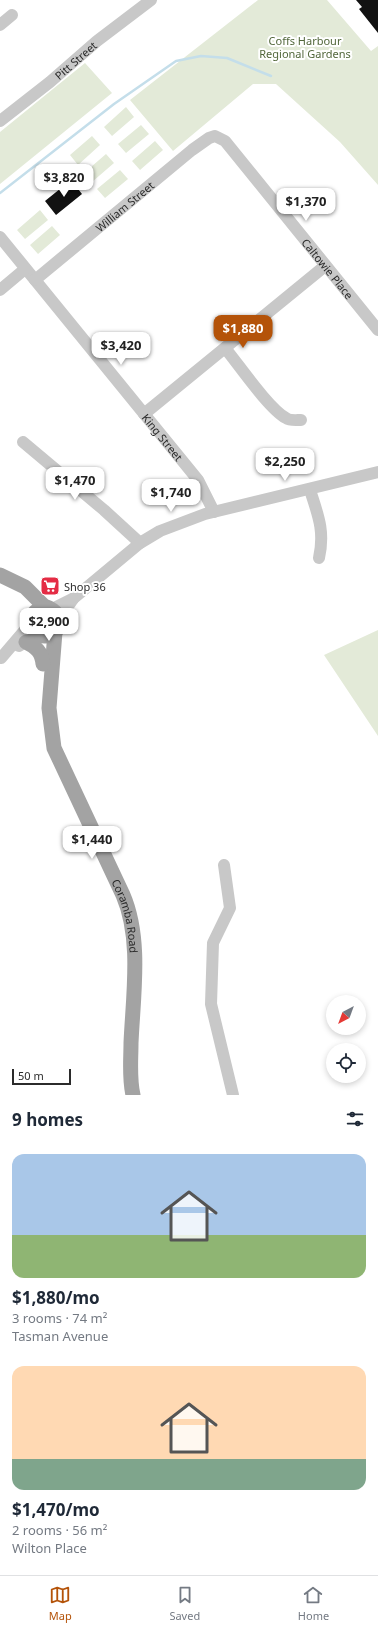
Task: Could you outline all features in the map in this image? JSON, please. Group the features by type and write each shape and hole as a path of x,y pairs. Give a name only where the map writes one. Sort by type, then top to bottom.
{"main road":[{"path":"5,578 25,598 43,624"},
{"name":"Coramba Road","path":"43,624 46,648 43,664 41,721 48,752 119,903 125,923 127,966 124,1079 126,1095"},
{"name":"Coramba Road","path":"43,624 53,644 48,708 54,748 123,895 128,907 133,933 131,1063 133,1095"}],"street":[{"name":"Pitt Street","path":"0,121 50,82 97,41 151,0"},
{"path":"0,25 12,15"},
{"name":"Caltowie Place","path":"215,136 224,141 378,330"},
{"name":"William Street","path":"34,280 192,150 209,138 215,136"},
{"name":"King Street","path":"0,237 198,480 214,512"},
{"path":"144,414 325,266"},
{"path":"0,290 25,269"},
{"path":"225,348 272,407 292,421 301,420"},
{"path":"23,442 104,510 140,543"},
{"path":"0,659 140,543 160,530 214,512 277,496 310,490 378,472"},
{"path":"310,490 320,523 323,541 319,558"},
{"path":"0,659 43,624"},
{"path":"224,865 230,908 213,943 211,1004 233,1095"}],"green space":[{"name":"Coffs Harbour Regional Gardens","path":"258,0 327,0 371,51 378,46 378,185 340,142 276,84 253,84 173,151 130,100"},
{"path":"85,63 112,93 0,184 0,132"},
{"path":"126,107 134,117 112,136 104,127"},
{"path":"141,125 149,134 126,153 118,144"},
{"path":"92,136 100,145 78,165 70,155"},
{"path":"155,141 163,150 140,170 132,161"},
{"path":"106,154 114,163 92,182 84,173"},
{"path":"120,170 128,179 105,198 97,189"},
{"path":"40,210 48,220 25,239 17,230"},
{"path":"52,226 60,235 38,254 30,245"},
{"path":"378,630 378,736 324,655"}],"building":[{"path":"356,0 378,0 378,33 359,9 362,7"},
{"path":"71,180 82,194 56,215 45,201"}],"waterway":[{"path":"0,193 114,104 176,61 201,56 227,58 271,76"}],"place":[{"name":"Shop 36","path":"50,586"}]}
